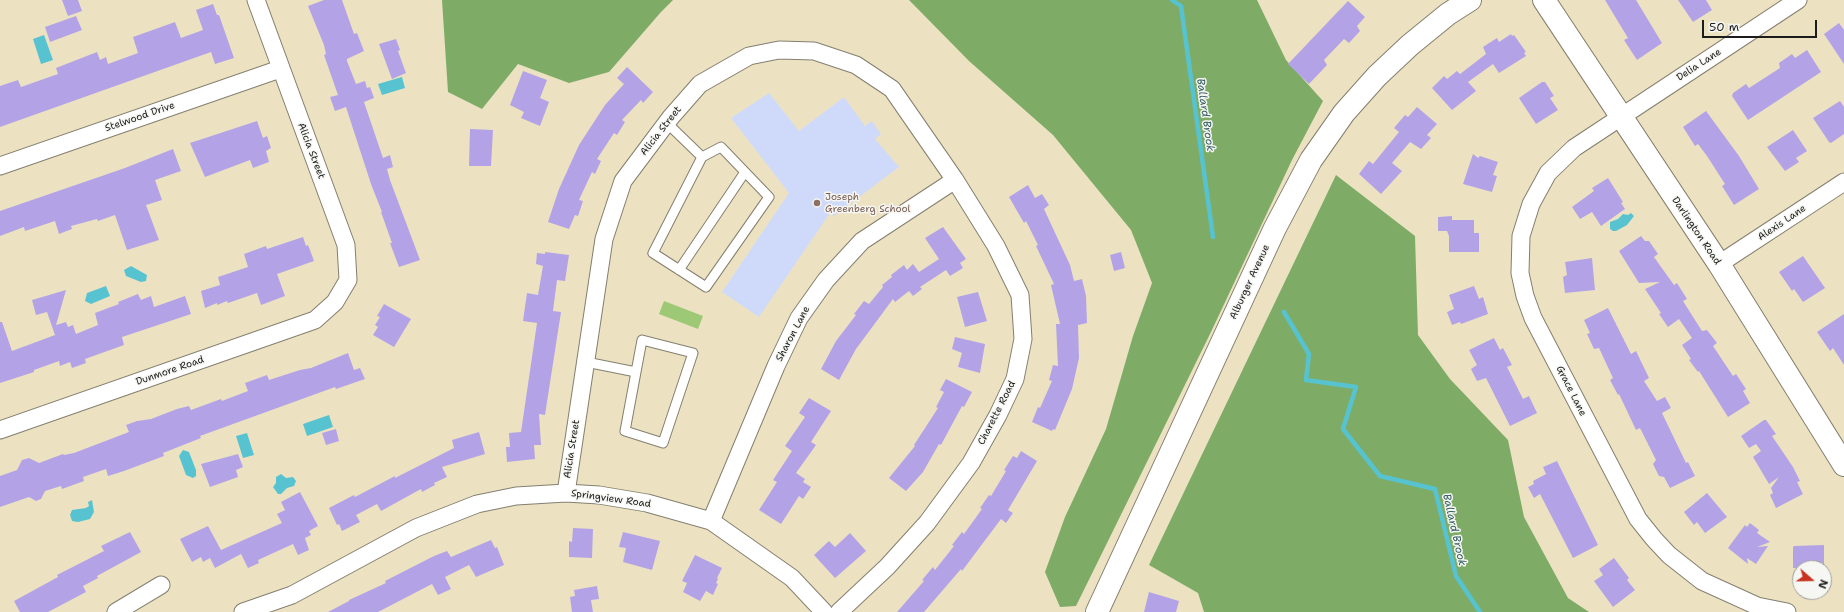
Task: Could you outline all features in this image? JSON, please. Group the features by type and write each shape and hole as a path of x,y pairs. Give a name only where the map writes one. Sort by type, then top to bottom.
{"street":[{"name":"Alicia Street","path":"256,0 280,69 346,245 348,280 335,302"},
{"name":"Alburger Avenue","path":"1097,612 1269,240 1310,160 1344,113 1377,76 1410,45 1448,14 1470,0"},
{"name":"Darlington Road","path":"1544,0 1620,118 1719,264 1844,465"},
{"name":"Delia Lane","path":"1620,118 1798,0"},
{"name":"Alicia Street","path":"566,493 604,239 624,181 667,123 700,84 749,56 779,50 814,51 856,65 892,89 955,180"},
{"name":"Stelwood Drive","path":"0,166 280,69"},
{"name":"Grace Lane","path":"1620,118 1574,148 1548,173 1531,204 1521,236 1520,273 1525,296 1533,318 1638,519 1654,539 1669,555 1702,581 1757,606 1787,612"},
{"name":"Sharon Lane","path":"711,521 776,366 799,318 826,280 862,241 955,180"},
{"name":"Charette Road","path":"839,612 888,567 927,523 971,463 1016,379 1023,339 1020,296 996,246 955,180"},
{"name":"Alexis Lane","path":"1719,264 1844,182"},
{"name":"Dunmore Road","path":"0,430 316,320 335,302"},
{"name":"Springview Road","path":"243,612 292,596 416,528 478,504 516,496 566,493 598,495 647,503 711,521 792,578 824,612"},
{"path":"116,612 161,585"}],"lane":[{"path":"667,123 702,157"},
{"path":"722,147 745,172 769,197 706,287 652,253 702,157 722,147"},
{"path":"680,270 745,172"},
{"path":"642,340 693,353 663,443 625,431 636,372 642,340"},
{"path":"586,362 636,372"}],"shaded area":[{"name":"Joseph Greenberg School","path":"769,93 799,131 844,97 865,126 872,121 881,134 875,139 899,167 834,216 830,213 759,317 722,292 789,193 731,118"}],"green space":[{"path":"442,0 673,0 609,72 569,83 518,64 482,109 448,92"},
{"path":"909,0 1257,0 1286,60 1323,101 1292,160 1211,332 1076,606 1060,607 1045,572 1065,517 1106,429 1133,336 1152,283 1131,230 1053,135 969,61"},
{"path":"1336,175 1415,236 1418,335 1450,379 1508,440 1524,517 1568,598 1589,612 1204,612 1198,593 1149,565"},
{"path":"664,301 703,316 698,329 659,314"}],"water":[{"path":"44,35 53,60 41,64 33,39"},
{"path":"402,77 405,88 382,95 378,84"},
{"path":"1631,213 1634,216 1627,225 1616,231 1610,229 1610,222 1618,219 1623,214 1628,215"},
{"path":"131,266 147,275 146,281 141,282 126,276 124,270"},
{"path":"106,286 110,296 91,304 85,301 87,293"},
{"path":"329,415 333,427 307,436 303,424"},
{"path":"247,433 254,455 243,458 236,436"},
{"path":"183,450 189,452 196,470 196,476 193,478 186,475 179,456"},
{"path":"281,474 286,478 293,477 296,481 294,486 287,488 281,494 278,494 273,487 276,483 276,477"},
{"path":"92,500 94,512 90,519 78,522 72,521 70,515 72,510 86,508 89,506 88,502"}],"building":[{"path":"62,0 78,0 82,11 68,16"},
{"path":"324,0 342,0 354,34 357,33 364,51 347,59 347,61 356,84 365,81 367,88 370,87 374,98 364,102 383,158 390,155 393,167 387,169 390,180 420,260 399,267 346,107 335,111 330,97 338,95 324,55 326,54 324,45 308,6"},
{"path":"1605,0 1636,0 1662,43 1637,60 1624,40 1628,38"},
{"path":"1678,0 1706,0 1712,10 1693,22"},
{"path":"1348,1 1365,17 1357,26 1360,31 1349,43 1344,39 1324,60 1327,65 1309,84 1288,64"},
{"path":"213,4 217,15 219,15 234,58 215,64 211,52 0,127 0,86 18,80 21,87 58,74 56,68 97,52 100,60 106,57 108,64 138,53 133,37 175,22 181,38 203,30 196,10"},
{"path":"76,16 82,30 50,42 45,27"},
{"path":"1839,23 1844,30 1844,64 1824,34"},
{"path":"1511,34 1512,36 1514,35 1526,52 1524,53 1526,56 1499,73 1493,64 1468,82 1476,91 1452,110 1432,88 1444,76 1447,79 1457,71 1460,74 1486,54 1483,47 1497,38 1499,42"},
{"path":"396,39 400,50 398,51 406,73 392,79 379,44"},
{"path":"1807,50 1821,72 1748,120 1732,96 1733,93 1746,84 1749,88 1780,68 1779,63 1792,54 1795,58"},
{"path":"627,67 653,92 643,103 641,100 622,120 625,122 617,135 614,133 597,159 601,161 595,174 592,172 579,200 583,201 578,216 575,215 569,229 548,222 559,189 579,145 605,105 624,84 617,78"},
{"path":"523,71 547,80 540,98 549,102 540,126 521,118 524,112 510,105"},
{"path":"1542,82 1545,82 1554,96 1550,98 1558,110 1536,124 1519,98"},
{"path":"1840,101 1844,107 1844,134 1831,143 1813,118"},
{"path":"1417,107 1437,124 1427,135 1431,138 1421,149 1410,142 1392,163 1402,171 1381,194 1359,174 1369,161 1373,164 1399,132 1394,128 1405,115 1408,117"},
{"path":"1706,111 1739,156 1759,189 1734,205 1722,186 1725,184 1707,156 1698,144 1695,146 1683,127"},
{"path":"257,121 263,138 267,136 271,148 266,151 269,162 253,168 250,160 205,177 190,143"},
{"path":"470,129 493,130 491,166 469,166"},
{"path":"1793,130 1807,151 1796,158 1799,162 1785,171 1767,147"},
{"path":"173,149 181,171 155,180 162,200 146,205 159,240 127,250 115,215 98,221 97,219 71,226 72,229 59,234 55,221 25,231 24,227 0,236 0,211 125,168"},
{"path":"1473,154 1478,158 1480,156 1498,162 1493,175 1497,176 1492,192 1463,184"},
{"path":"1608,178 1623,202 1621,203 1625,209 1601,226 1592,212 1580,219 1572,207 1594,191 1592,188"},
{"path":"1028,185 1035,198 1042,194 1049,205 1044,209 1070,265 1074,281 1082,279 1086,296 1087,323 1078,325 1079,358 1072,389 1055,430 1053,429 1052,431 1032,422 1052,381 1049,380 1053,365 1058,366 1056,324 1060,324 1051,285 1054,284 1036,246 1038,245 1026,221 1024,223 1009,197"},
{"path":"1452,216 1452,220 1474,220 1474,233 1479,233 1479,252 1449,252 1449,236 1447,231 1438,231 1438,217"},
{"path":"943,227 966,259 960,263 963,268 950,276 946,270 920,287 922,289 913,296 909,291 895,302 893,299 856,349 839,380 821,369 836,341 856,315 854,314 864,301 869,304 883,287 882,285 892,277 891,275 904,265 907,270 913,264 919,272 939,259 925,238"},
{"path":"1641,236 1645,241 1649,241 1658,254 1654,257 1674,285 1677,283 1687,299 1683,301 1702,331 1707,330 1717,343 1713,346 1733,376 1736,374 1746,389 1743,391 1750,403 1728,417 1699,371 1698,372 1689,360 1691,359 1682,345 1692,338 1679,319 1668,327 1659,314 1661,313 1645,289 1660,282 1639,283 1619,251"},
{"path":"303,237 306,246 308,245 314,261 277,274 285,296 261,305 257,293 228,303 227,301 217,305 217,303 205,308 201,291 220,285 218,277 248,267 244,254 266,246 267,249"},
{"path":"545,252 569,255 565,281 557,280 553,311 561,312 545,415 539,414 541,445 534,445 535,459 507,462 506,447 510,447 509,433 521,432 537,323 523,321 527,293 538,295 543,266 536,264 537,253 545,254"},
{"path":"1121,252 1125,268 1114,271 1110,255"},
{"path":"1803,256 1825,288 1803,302 1794,289 1792,291 1779,272"},
{"path":"1592,258 1595,290 1565,293 1563,277 1567,275 1565,262"},
{"path":"1474,286 1479,299 1483,297 1488,314 1461,324 1460,322 1452,325 1447,312 1454,309 1449,295"},
{"path":"66,290 56,325 66,322 68,327 73,325 76,334 98,325 95,313 119,304 118,302 138,294 141,300 151,296 154,307 185,296 191,314 122,337 124,345 85,359 86,363 72,368 70,362 60,366 59,361 34,370 34,372 0,383 0,322 2,322 12,351 55,335 47,312 36,315 32,300"},
{"path":"978,292 987,321 965,327 957,297"},
{"path":"384,304 411,319 394,347 373,335 378,327 375,325 380,317 377,316"},
{"path":"1608,308 1631,354 1636,351 1649,378 1644,381 1657,401 1665,397 1671,408 1662,413 1686,463 1688,462 1695,476 1670,488 1664,477 1659,476 1653,464 1656,460 1640,428 1636,430 1619,394 1618,395 1610,380 1613,378 1599,348 1594,349 1587,334 1590,333 1584,320"},
{"path":"1844,314 1844,365 1833,348 1830,351 1817,332"},
{"path":"955,337 985,344 980,373 958,367 962,353 952,349"},
{"path":"1494,338 1500,350 1503,348 1512,365 1507,367 1523,399 1529,396 1537,413 1510,426 1486,378 1477,381 1471,369 1477,365 1469,350"},
{"path":"348,353 354,370 360,368 365,379 336,389 335,387 200,436 201,438 163,453 164,456 124,471 108,476 106,469 83,477 84,481 62,489 61,486 45,491 41,499 36,501 29,497 0,507 0,476 17,470 22,460 29,458 39,463 63,454 74,453 129,432 126,425 137,421 151,419 189,406 191,410 221,399 222,401 248,391 245,383 267,375 269,380 311,368"},
{"path":"946,379 972,392 964,407 962,406 941,445 939,444 923,472 906,491 889,478 915,446 914,445 938,408 936,407 944,392 940,390"},
{"path":"809,398 831,411 811,442 816,445 796,473 805,479 803,482 811,487 803,499 799,496 781,524 759,510 777,482 773,480 792,451 785,446 805,417 799,413"},
{"path":"1766,420 1776,434 1772,436 1793,467 1800,481 1797,482 1803,494 1776,508 1770,495 1773,493 1771,488 1779,477 1769,484 1753,457 1761,451 1756,444 1749,448 1741,436"},
{"path":"336,429 339,441 326,445 322,433"},
{"path":"479,432 485,454 442,467 447,477 434,483 435,485 422,492 421,489 381,511 377,504 356,515 360,522 342,531 339,524 337,525 329,508 354,495 355,497 395,476 395,478 454,448 452,440"},
{"path":"1021,451 1037,461 1008,510 1013,513 1006,523 1001,519 962,571 961,569 924,612 897,612 924,581 922,580 933,567 935,570 954,546 952,545 962,532 964,534 982,509 980,508 989,495 991,496 1013,456 1017,458"},
{"path":"238,454 243,467 236,470 238,477 210,487 201,464"},
{"path":"1557,461 1598,545 1573,558 1540,494 1534,498 1528,487 1534,484 1533,481 1546,474 1543,467"},
{"path":"300,492 318,526 309,531 311,535 305,538 309,550 298,555 293,544 258,560 259,563 248,568 241,554 215,568 210,558 203,562 201,557 192,562 180,539 208,526 221,550 282,523 277,514 285,510 281,502"},
{"path":"1707,493 1727,517 1705,533 1697,522 1694,525 1684,512"},
{"path":"1750,523 1759,530 1757,533 1770,542 1757,547 1768,546 1756,564 1747,558 1748,564 1728,548 1745,525 1747,527"},
{"path":"573,528 593,529 592,558 569,557 569,541 572,542"},
{"path":"130,532 141,552 97,576 98,578 83,586 86,592 48,612 20,612 14,601 58,577 57,575 104,551 101,546"},
{"path":"623,532 660,541 652,570 623,562 626,548 619,547"},
{"path":"850,533 866,551 835,578 814,555 829,541 835,547"},
{"path":"491,540 495,548 497,547 504,565 476,577 469,565 445,577 451,589 438,595 432,584 378,612 328,612 349,600 386,583 385,581 434,556 447,551 451,557"},
{"path":"1824,545 1824,560 1793,560 1794,546"},
{"path":"695,555 722,568 717,578 716,583 718,584 713,595 706,591 700,601 683,592 687,583 682,581"},
{"path":"1614,558 1629,578 1627,580 1635,590 1613,607 1594,581 1603,575 1599,569"},
{"path":"597,586 599,599 591,600 593,612 572,612 570,597 575,596 574,590"},
{"path":"1149,592 1179,601 1176,612 1144,612"}],"waterway":[{"name":"Ballard Brook","path":"1172,0 1181,6 1213,237"},
{"name":"Ballard Brook","path":"1284,312 1309,354 1306,380 1356,387 1343,429 1380,476 1435,489 1456,576 1480,612"}],"place":[{"name":"Joseph Greenberg School","path":"817,203"}]}
